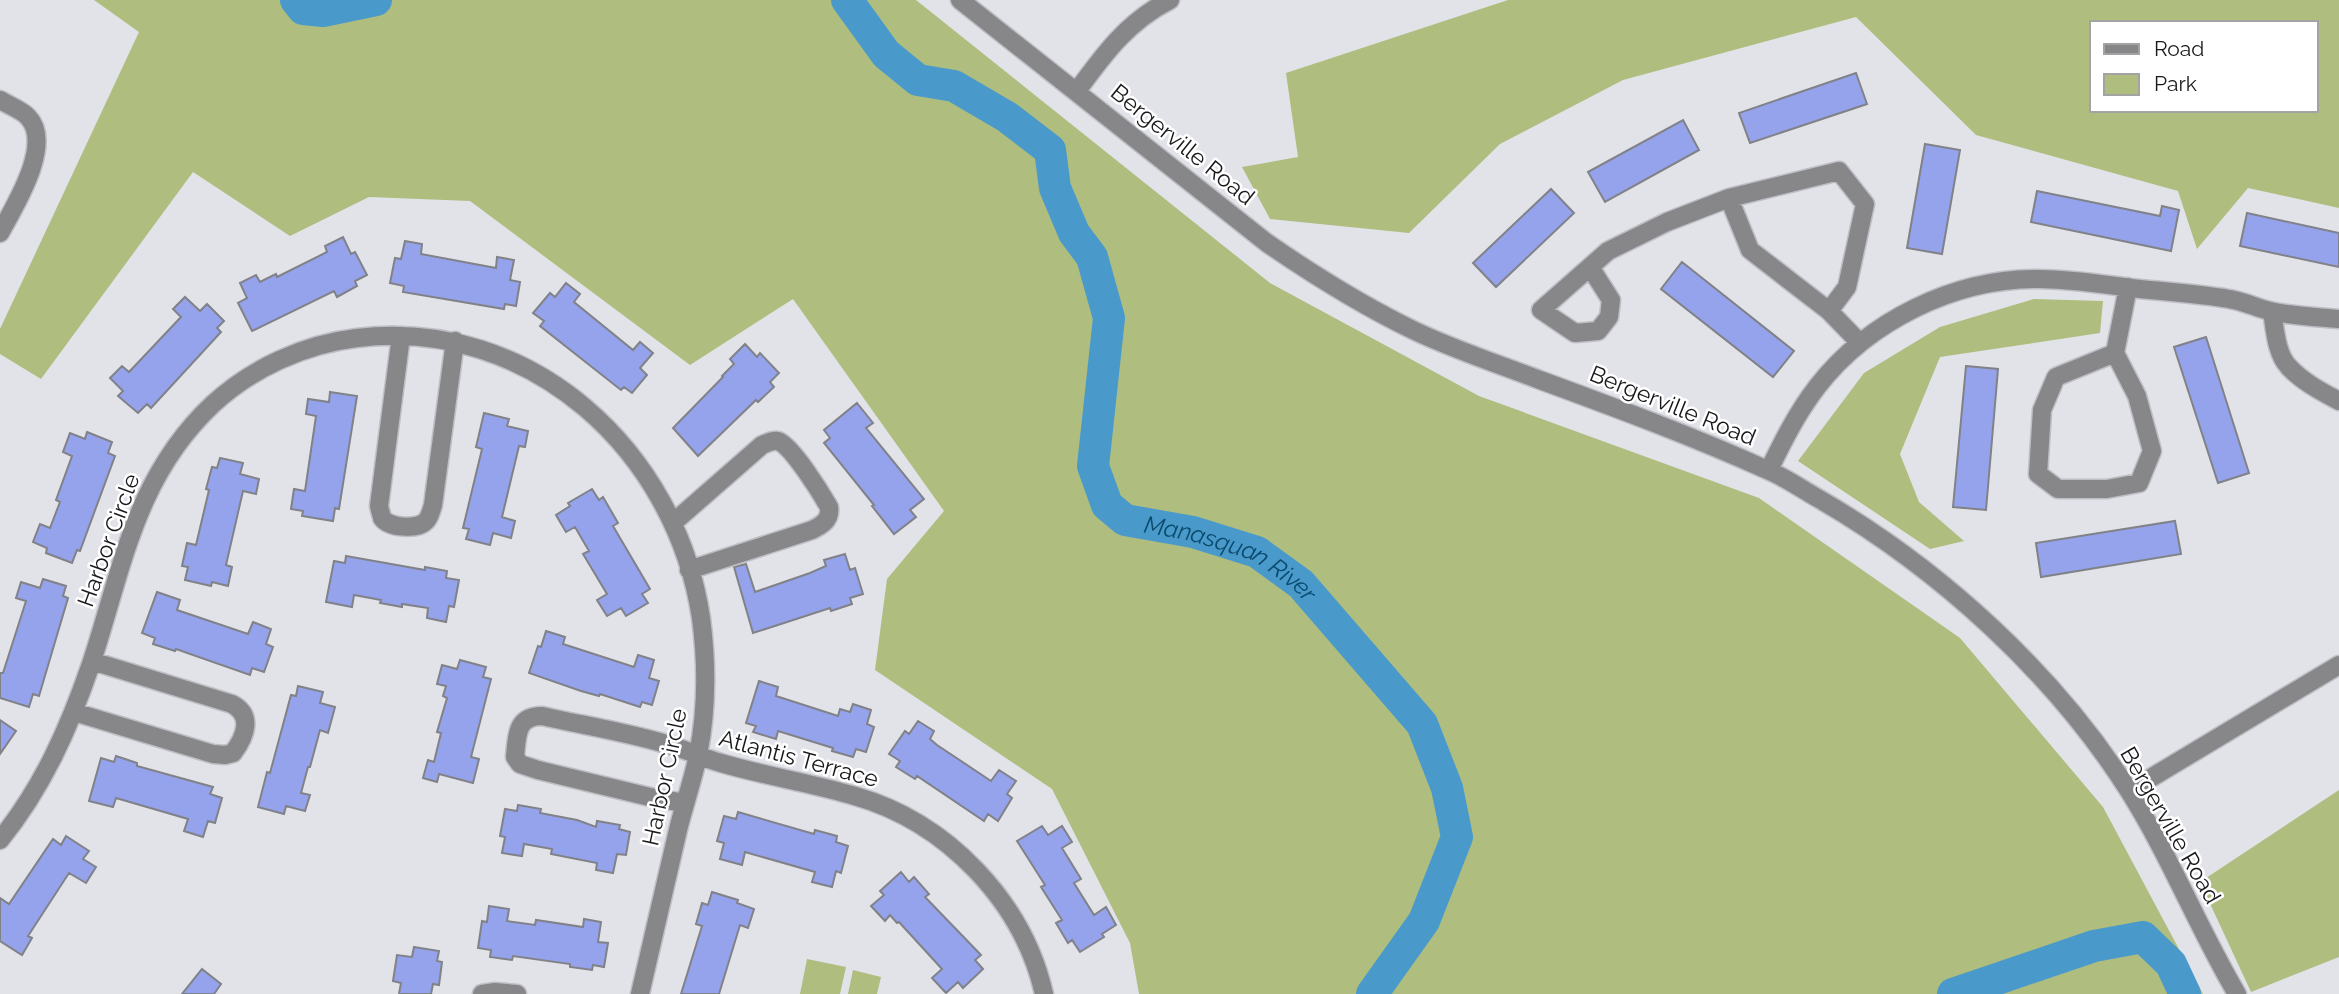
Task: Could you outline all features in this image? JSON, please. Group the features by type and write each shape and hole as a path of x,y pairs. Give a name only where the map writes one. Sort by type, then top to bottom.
{"street":[{"name":"Bergerville Road","path":"960,0 1267,243 1316,277 1370,309 1468,353 1659,424 1769,470 1846,515 1898,550 1977,614 2014,650 2062,702 2096,745 2129,791 2170,862 2237,994"},
{"path":"1077,91 1114,42 1129,27 1155,7 1170,0"},
{"path":"0,100 29,117 37,135 33,163 25,188 0,233"},
{"path":"1590,267 1608,251 1667,222 1729,198 1839,171 1866,204 1847,288 1829,311"},
{"path":"1729,198 1751,250 1829,311 1860,344"},
{"path":"1769,470 1812,394 1860,344 1882,327 1912,310 1938,298 1985,284 2037,279 2128,287 2232,299 2272,312 2339,319"},
{"path":"2115,353 2056,377 2042,410 2038,474 2058,489 2107,489 2139,483 2152,451 2137,397 2115,353 2128,287"},
{"path":"2272,312 2286,365 2339,401"},
{"path":"401,336 379,506 382,518 387,522 406,527 420,526 427,521 433,505 455,341"},
{"name":"Harbor Circle","path":"0,840 31,799 55,756 74,712 142,502 164,462 196,421 239,384 289,356 344,340 401,336 455,341 517,362 549,380 579,402 610,432 635,462 674,522 690,570 700,615 705,660 704,709 698,756 640,994"},
{"path":"674,522 762,445 774,441 780,442 792,454 830,512 826,522 812,530 690,570"},
{"path":"74,712 213,754 233,753 243,736 246,719 242,709 232,704 92,661"},
{"path":"2129,791 2339,665"},
{"name":"Atlantis Terrace","path":"685,803 628,792 520,764 515,757 517,737 524,720 531,716 542,716 675,747 720,763 856,796 892,809 919,823 946,842 994,891 1015,922 1031,955 1044,994"},
{"path":"482,994 517,994"}],"green space":[{"path":"94,0 916,0 1270,283 1479,396 1759,498 1960,638 2103,807 2203,994 1139,994 1130,943 1052,789 875,670 887,579 944,511 793,299 690,365 470,201 369,197 290,236 193,172 41,379 0,354 0,329 139,32"},
{"path":"1508,0 2339,0 2339,208 2248,188 2197,249 2178,191 1976,135 1856,17 1623,80 1500,144 1409,233 1270,219 1242,167 1298,157 1286,73"},
{"path":"2034,299 2103,301 2100,333 1940,357 1900,454 1919,502 1964,541 1930,549 1798,461 1864,373 1940,327"},
{"path":"2339,790 2339,957 2251,992 2200,882"},
{"path":"807,959 846,967 840,994 800,994"},
{"path":"853,970 881,977 877,994 848,994"}],"building":[{"path":"1856,73 1867,104 1750,143 1739,113"},
{"path":"1683,120 1699,150 1605,202 1588,172"},
{"path":"1925,144 1960,150 1942,254 1907,248"},
{"path":"1551,189 1574,213 1496,287 1473,263"},
{"path":"2037,191 2160,216 2162,206 2179,210 2171,251 2031,222"},
{"path":"2247,213 2339,233 2339,267 2240,246"},
{"path":"343,237 351,254 355,252 367,275 355,281 357,286 337,297 334,291 252,331 238,303 247,298 240,283 256,275 260,282 276,274 277,277 327,252 325,246"},
{"path":"405,241 422,244 421,254 496,268 497,257 514,260 510,280 520,282 516,306 505,304 504,309 403,292 404,286 390,283 395,258 401,259"},
{"path":"1682,262 1794,351 1773,377 1661,289"},
{"path":"566,283 580,294 574,302 633,350 640,342 653,353 640,368 647,375 632,393 624,387 621,390 540,326 544,321 533,313 550,293 555,297"},
{"path":"185,297 200,311 207,304 224,321 217,328 221,332 151,408 147,404 138,413 118,396 123,391 110,378 122,366 129,372 181,317 173,309"},
{"path":"2206,337 2249,473 2218,483 2174,347"},
{"path":"745,344 757,357 760,353 779,373 770,382 774,387 758,402 756,400 698,456 673,428 723,377 734,364 730,359"},
{"path":"1966,366 1998,369 1986,510 1953,507"},
{"path":"330,392 357,396 339,509 335,508 333,521 302,516 303,511 291,509 294,489 305,491 316,416 306,414 308,399 329,402"},
{"path":"857,403 873,423 866,428 924,499 910,510 916,517 894,534 824,443 830,438 824,430"},
{"path":"484,413 509,419 507,426 528,431 525,447 519,446 502,517 515,521 511,538 493,533 490,545 466,539 469,529 463,528 482,449 476,447"},
{"path":"87,432 112,442 108,453 115,456 80,551 77,550 72,563 46,553 47,548 33,542 40,524 50,528 60,502 56,500 72,456 63,452 70,433 85,439"},
{"path":"220,458 243,463 240,474 259,479 256,494 243,491 226,565 232,567 228,586 212,582 211,586 185,580 188,567 182,566 187,543 196,545 212,467 217,468"},
{"path":"592,489 599,500 603,497 618,523 613,526 650,589 642,594 648,603 626,616 621,608 607,616 597,600 607,594 583,554 589,551 575,527 566,532 556,515 570,506 568,503"},
{"path":"2175,521 2181,554 2041,577 2036,543"},
{"path":"845,554 850,570 855,568 863,594 850,598 852,604 831,611 830,608 753,633 734,567 746,564 755,592 810,573 826,566 824,560"},
{"path":"346,556 425,570 425,567 447,571 446,578 459,580 454,607 449,606 446,622 427,618 428,608 402,604 402,607 354,595 352,607 326,602 334,561 345,563"},
{"path":"43,579 66,586 63,596 68,598 39,696 33,694 29,707 0,698 0,673 3,673 26,601 16,598 21,582 40,588"},
{"path":"157,592 180,600 177,610 248,634 253,622 271,629 266,644 273,647 264,672 252,668 250,675 176,649 175,651 153,644 155,638 142,633"},
{"path":"546,631 565,637 563,644 634,667 638,655 654,660 649,678 659,681 652,705 642,702 640,707 529,673"},
{"path":"460,660 486,667 483,677 491,679 471,757 479,759 473,783 439,774 437,782 423,778 428,760 434,762 441,733 437,732 447,698 443,696 446,686 437,684 442,665 457,669"},
{"path":"759,681 778,687 776,696 838,716 840,709 850,712 853,704 871,710 867,724 874,727 866,752 856,749 853,757 778,731 776,739 753,732 756,726 746,723"},
{"path":"298,686 323,692 320,703 335,707 328,733 320,730 308,767 301,793 310,795 305,811 286,806 284,814 258,807 291,695 296,696"},
{"path":"0,720 16,731 0,754"},
{"path":"918,721 934,731 930,739 937,745 991,781 999,770 1016,781 1007,794 1012,798 998,821 988,814 984,821 917,776 915,779 896,767 900,761 889,754 905,731 909,734"},
{"path":"116,756 137,763 137,766 213,787 210,794 222,798 215,823 208,821 203,837 184,831 188,819 116,798 113,807 89,801 101,758 114,762"},
{"path":"518,805 541,809 540,813 577,820 596,827 597,821 620,825 619,829 630,832 626,855 617,854 613,873 596,870 597,863 551,854 552,849 524,844 522,856 502,853 505,837 500,836 505,809 517,811"},
{"path":"738,812 814,834 815,830 837,836 836,842 848,846 841,873 836,871 832,887 812,882 815,872 745,852 742,865 720,859 724,843 717,841 724,816 736,819"},
{"path":"1042,826 1048,835 1062,826 1072,842 1062,848 1081,879 1074,883 1094,915 1106,907 1116,925 1102,934 1104,937 1080,952 1072,940 1068,943 1056,923 1062,920 1041,887 1045,885 1017,841"},
{"path":"66,836 89,851 83,859 96,867 86,883 69,873 28,936 32,938 22,955 0,941 0,898 9,904 53,839 61,845"},
{"path":"901,872 909,882 914,877 929,894 925,897 981,955 975,960 983,969 963,988 958,982 946,993 932,978 942,969 899,922 890,915 885,921 871,906 884,895 880,891"},
{"path":"712,892 738,900 737,903 754,909 748,928 740,925 719,994 681,994 702,926 696,924 702,903 708,905"},
{"path":"489,906 509,909 507,921 535,925 536,920 583,927 584,919 601,922 598,942 608,943 604,967 593,965 592,970 513,956 512,960 490,957 491,950 478,948 482,921 487,922"},
{"path":"414,947 439,951 437,961 442,962 439,985 433,984 431,994 399,994 401,983 393,981 397,955 412,957"},
{"path":"202,969 221,984 214,994 182,994"}],"waterway":[{"name":"Manasquan River","path":"296,0 303,9 323,11 376,0"},
{"name":"Manasquan River","path":"847,0 886,54 918,80 954,86 1007,117 1050,150 1055,188 1074,233 1092,257 1109,318 1093,466 1107,505 1125,520 1193,532 1257,552 1301,584 1422,724 1447,788 1457,837 1424,921 1372,994"},
{"name":"Manasquan River","path":"1953,994 2094,946 2143,937 2171,964 2185,994"}]}
